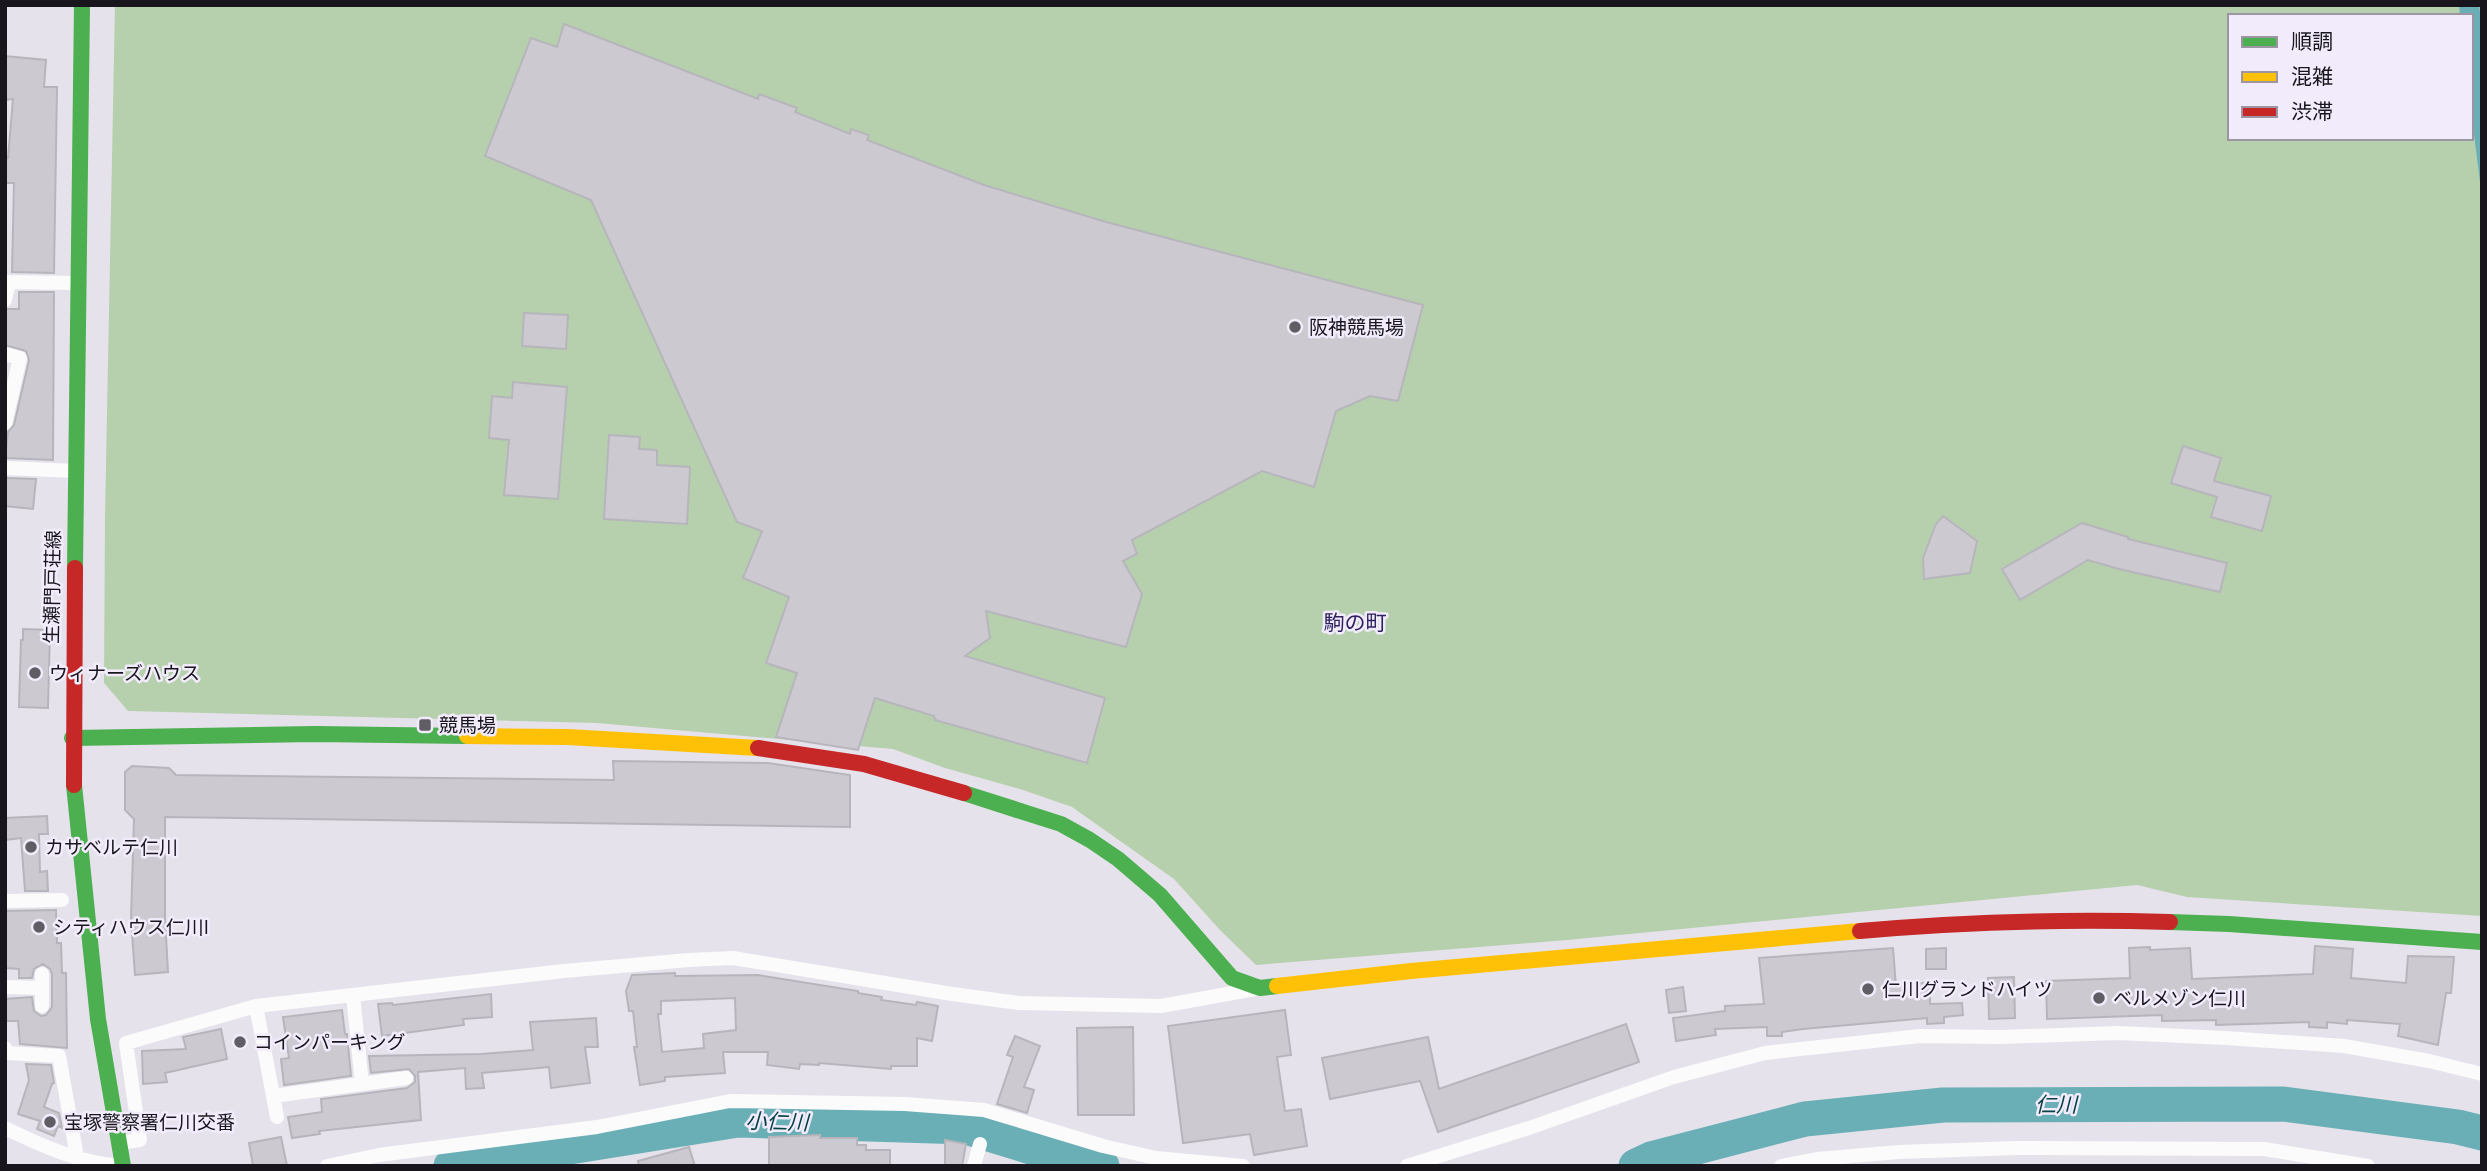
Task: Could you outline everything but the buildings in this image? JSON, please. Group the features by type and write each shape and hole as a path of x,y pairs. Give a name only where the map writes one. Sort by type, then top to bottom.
{"street":[{"name":"生瀬門戸荘線","path":"82,5 72,738 82,885 98,1020 122,1166"},
{"path":"5,300 7,282 77,284"},
{"path":"5,354 20,358 5,424"},
{"path":"5,468 75,471"},
{"path":"72,738 315,734 568,737 752,747 864,764 1011,807 1061,824 1090,840 1118,859 1160,895 1232,978 1260,988"},
{"path":"5,901 62,900"},
{"path":"119,1143 140,1140 126,1043 256,1006 564,971 733,958 1019,1003 1161,1006 1260,988 1411,971 1913,926 2142,921 2229,924 2482,942"},
{"path":"5,987 42,981 43,1006"},
{"path":"353,995 362,1084"},
{"path":"256,1006 277,1117"},
{"path":"1406,1166 1530,1128 1674,1077 1765,1053 1920,1036 2000,1037 2118,1032 2344,1046 2429,1061 2482,1074"},
{"path":"6,1050 59,1056 77,1157"},
{"path":"273,1096 406,1078"},
{"path":"327,1166 379,1155 597,1127 730,1101 905,1104 984,1110 1103,1146 1156,1158 1243,1166"},
{"path":"5,1128 95,1164 122,1166"},
{"path":"974,1166 980,1144"},
{"path":"1781,1166 1817,1159 1909,1152 2264,1149 2368,1166"}],"green space":[{"name":"阪神競馬場","path":"115,5 2482,5 2482,916 2187,897 2137,885 1567,940 1256,965 1174,879 1072,807 893,749 597,723 128,711 104,683"}],"water":[{"path":"2459,5 2479,5 2482,26 2482,198 2473,126 2473,14 2460,14"}],"waterway":[{"name":"仁川","path":"1636,1166 1651,1159 1805,1119 1943,1105 2283,1104 2458,1127 2482,1133"},
{"name":"小仁川","path":"451,1166 738,1120 966,1127 1080,1162 1102,1166"}],"traffic: fast":[{"path":"75,568 82,5"},
{"path":"72,738 315,734 467,736"},
{"path":"74,785 98,1019 123,1166"},
{"path":"964,793 1061,824 1090,840 1118,859 1160,895 1232,978 1260,988 1277,986"},
{"path":"2170,922 2482,942"}],"traffic: slow":[{"path":"467,736 568,737 758,748"},
{"path":"1277,986 1411,971 1860,931"}],"traffic: jam":[{"path":"74,785 75,568"},
{"path":"758,748 864,764 964,793"},
{"path":"1860,931 2015,922 2170,922"}],"place":[{"name":"阪神競馬場","path":"1295,327"},
{"name":"ウィナーズハウス","path":"35,673"},
{"name":"競馬場","path":"425,725"},
{"name":"カサベルテ仁川","path":"31,847"},
{"name":"シティハウス仁川I","path":"39,927"},
{"name":"仁川グランドハイツ","path":"1868,989"},
{"name":"ベルメゾン仁川","path":"2099,998"},
{"name":"コインパーキング","path":"240,1042"},
{"name":"宝塚警察署仁川交番","path":"50,1122"}],"district":[{"name":"駒の町","path":"1355,623"}]}
